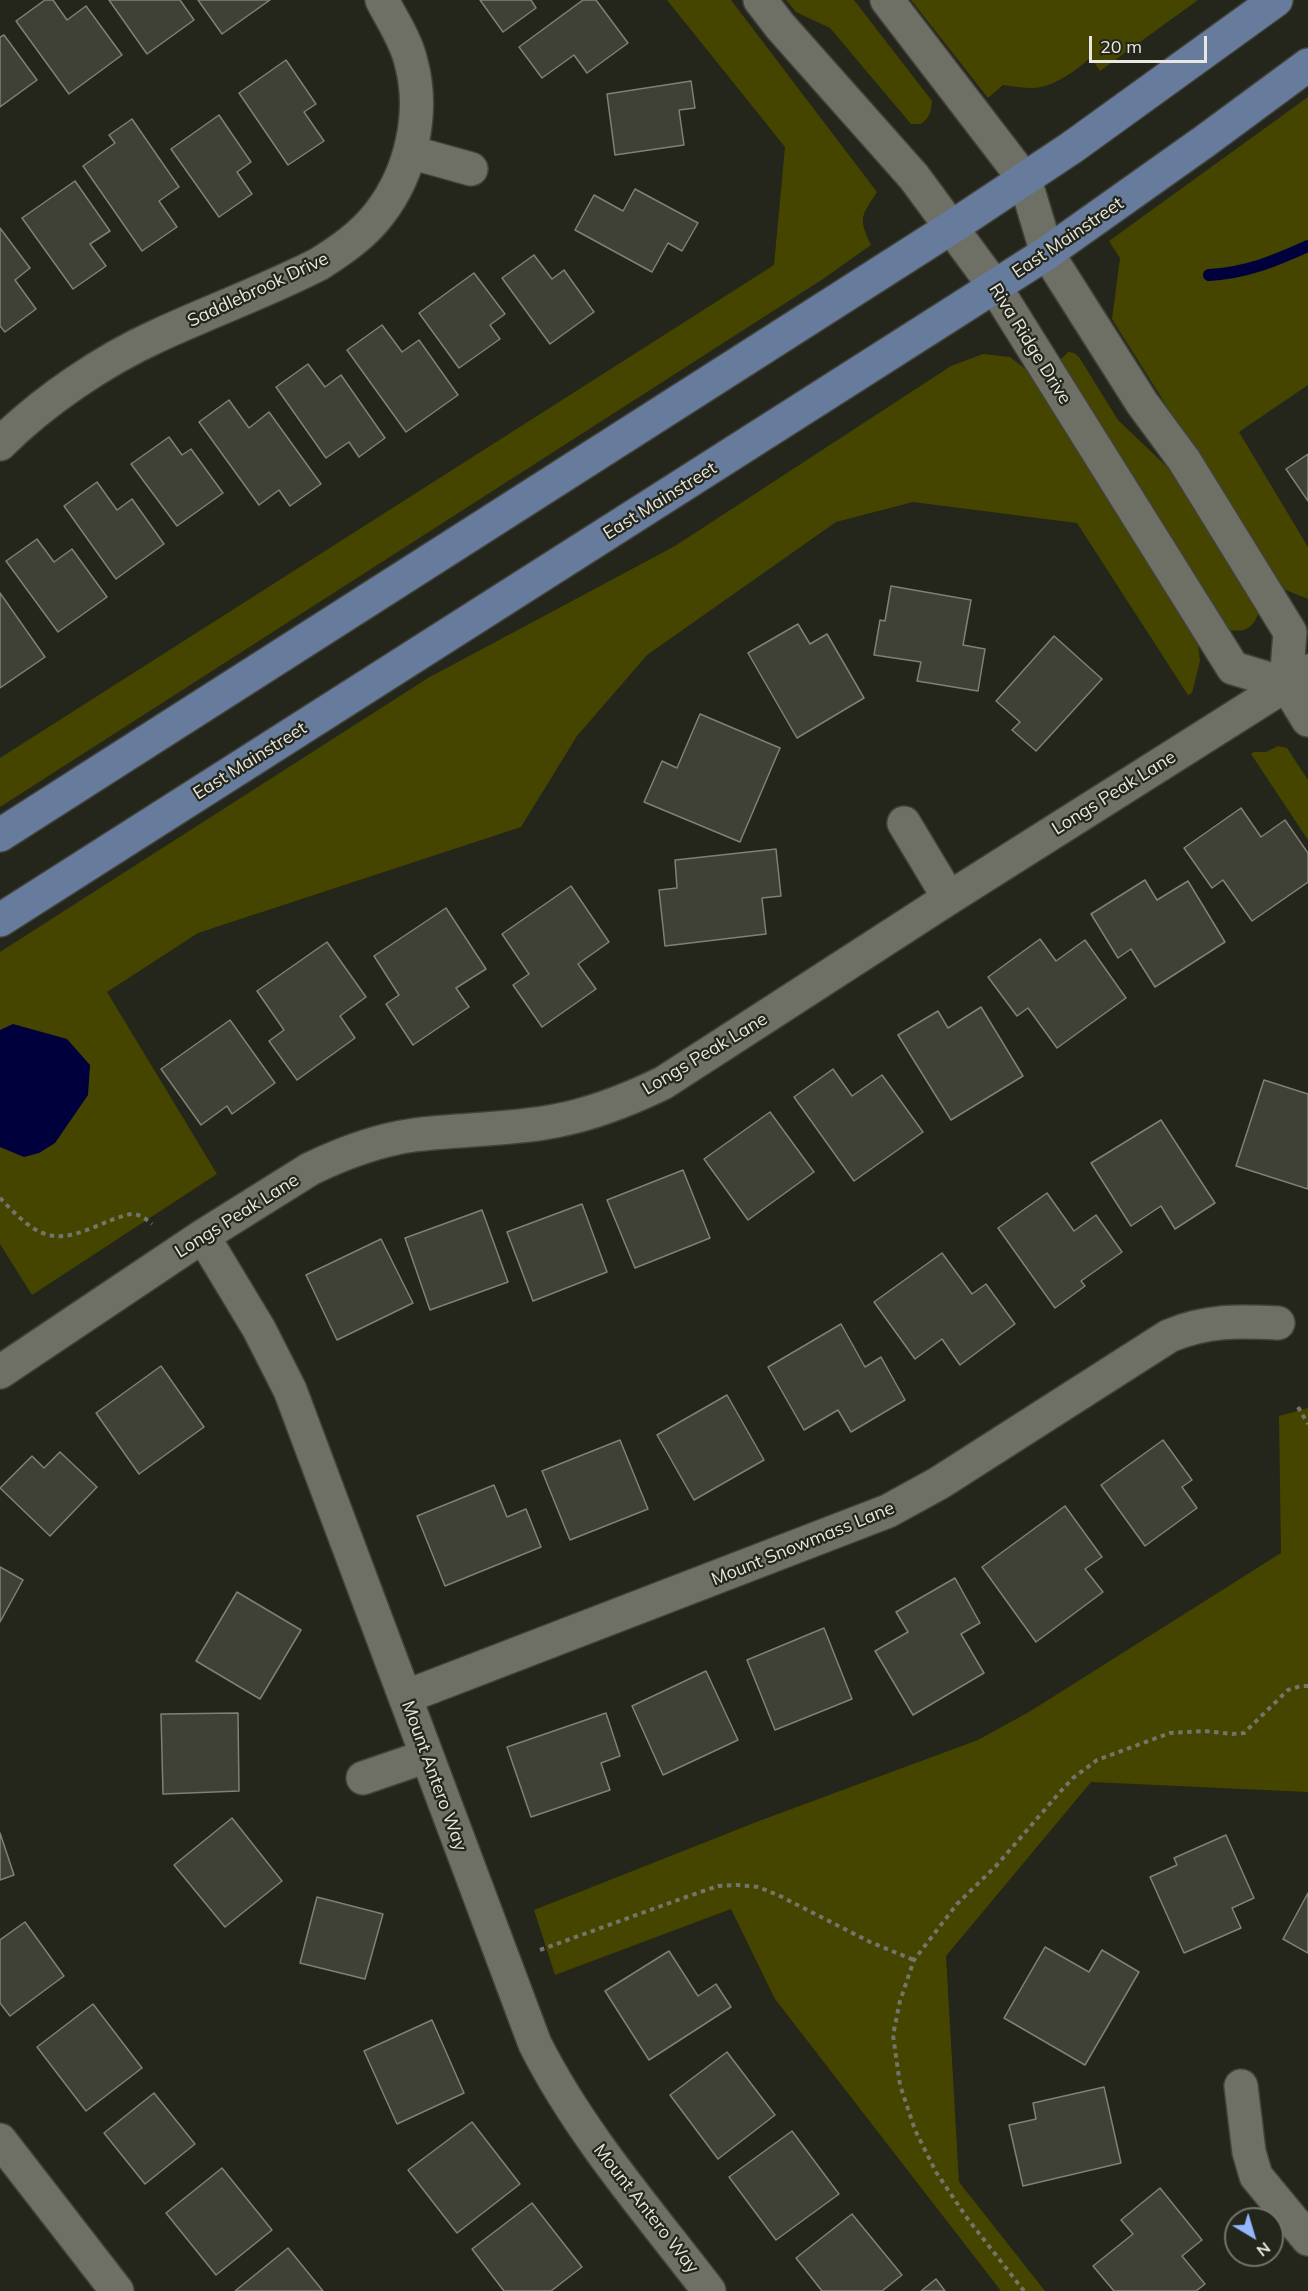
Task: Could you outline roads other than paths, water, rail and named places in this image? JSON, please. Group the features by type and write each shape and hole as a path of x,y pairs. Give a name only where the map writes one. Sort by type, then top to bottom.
{"main road":[{"path":"0,835 1025,180 1276,0"},
{"name":"East Mainstreet","path":"0,920 995,287 1205,141 1308,65"}],"street":[{"name":"Saddlebrook Drive","path":"0,444 46,405 118,356 156,336 295,276 343,248 379,213 396,185 410,152 416,124 417,90 411,60 382,0"},
{"name":"Riva Ridge Drive","path":"760,0 795,44 914,177 995,287 1233,668 1297,677"},
{"path":"887,0 1025,180 1047,253 1142,403 1184,460 1290,632 1297,677 1308,720"},
{"path":"410,152 471,169"},
{"name":"Longs Peak Lane","path":"0,1372 203,1236 310,1169 366,1146 412,1135 550,1122 625,1101 685,1070 949,898 1297,677"},
{"path":"904,823 949,898"},
{"name":"Mount Antero Way","path":"203,1236 259,1329 290,1390 519,2004 546,2066 596,2144 709,2291"},
{"name":"Mount Snowmass Lane","path":"405,1697 888,1511 939,1483 1145,1350 1179,1331 1209,1323 1232,1321 1278,1323"},
{"path":"363,1778 427,1756"},
{"path":"1241,2086 1249,2152 1256,2176 1308,2240"},
{"path":"0,2140 117,2291"}],"waterway":[{"path":"1209,275 1235,272 1260,265 1308,246"}]}
